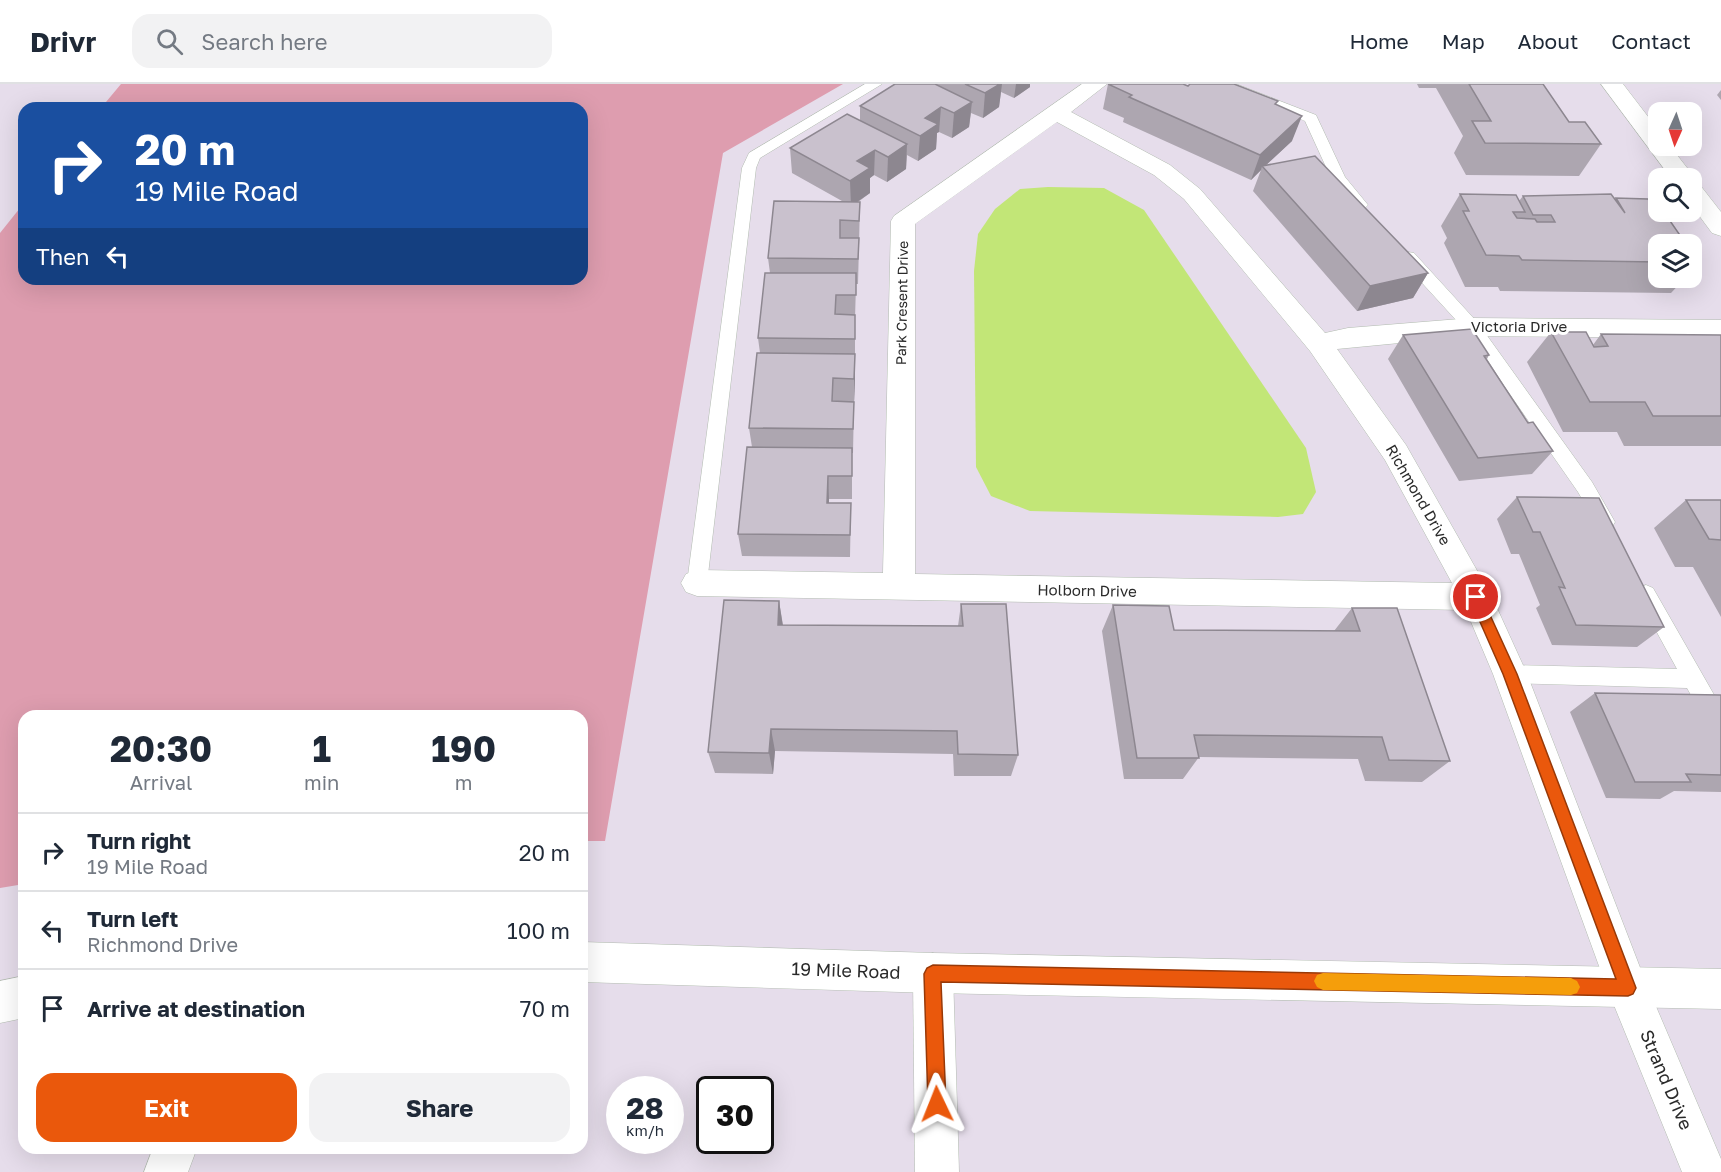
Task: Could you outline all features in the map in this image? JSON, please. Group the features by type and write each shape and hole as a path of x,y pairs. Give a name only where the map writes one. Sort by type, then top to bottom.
{"street":[{"name":"Park Cresent Drive","path":"899,586 903,221 1096,84"},
{"path":"1612,84 1675,168"},
{"name":"Richmond Drive","path":"1056,113 1162,170 1192,194 1319,344 1396,453 1476,597 1510,674 1628,988"},
{"path":"1702,203 1721,228"},
{"name":"Victoria Drive","path":"1319,344 1348,337 1472,327 1721,329"},
{"name":"Holborn Drive","path":"697,583 1476,597"},
{"name":"19 Mile Road","path":"588,962 933,974 1721,989"},
{"path":"933,974 937,1172"},
{"name":"Strand Drive","path":"1628,988 1704,1172"},
{"path":"0,1002 18,998"},
{"path":"166,1172 173,1154"}],"lane":[{"path":"697,583 749,168 754,156 875,84"},
{"path":"1224,84 1311,118 1338,178 1372,217"},
{"path":"1395,242 1472,327 1585,487 1614,538"},
{"path":"1636,578 1721,728"},
{"path":"1510,674 1694,679"}],"shaded area":[{"path":"121,84 843,84 723,153 605,841 588,841 588,710 18,710 18,885 0,888 0,233 18,210 18,285 588,285 588,102 106,102"},
{"path":"1104,188 1144,210 1306,448 1316,492 1303,514 1278,517 1030,511 991,496 976,467 974,271 978,234 995,209 1020,189"}],"building":[{"path":"895,84 935,84 972,102 954,113 941,107 925,118 938,124 920,136 860,106"},
{"path":"965,84 1000,84 985,93"},
{"path":"1108,84 1183,84 1188,86 1190,84 1234,84 1278,101 1275,104 1302,116 1260,155 1129,97 1132,95"},
{"path":"1469,84 1543,84 1569,122 1585,122 1601,144 1485,143 1472,121 1491,121"},
{"path":"847,114 907,144 888,157 875,150 857,161 870,168 850,181 790,148"},
{"path":"1315,156 1428,273 1370,286 1262,166"},
{"path":"1460,194 1516,195 1525,212 1513,212 1517,218 1535,219 1537,222 1555,222 1551,215 1533,215 1523,196 1611,194 1625,213 1616,198 1648,199 1648,222 1671,222 1679,234 1648,234 1648,262 1522,260 1519,256 1486,255 1463,211 1469,211"},
{"path":"774,201 860,202 859,221 840,220 840,238 859,238 858,259 768,258"},
{"path":"765,273 856,273 856,295 836,295 835,314 855,315 855,339 758,338"},
{"path":"1472,329 1489,355 1484,356 1528,423 1533,422 1553,451 1478,458 1403,335"},
{"path":"1551,332 1586,332 1594,347 1608,346 1601,334 1721,335 1721,416 1653,416 1645,402 1590,402"},
{"path":"757,353 855,354 854,379 833,378 832,401 854,402 853,429 749,428"},
{"path":"747,447 852,448 852,476 828,476 827,503 851,503 850,535 738,534"},
{"path":"1517,497 1599,498 1664,627 1576,625 1559,587 1565,588 1540,532 1533,532"},
{"path":"1686,500 1721,500 1721,540 1709,539"},
{"path":"724,600 779,601 778,625 963,626 961,604 1006,604 1018,755 958,754 957,731 771,729 769,753 708,752"},
{"path":"1113,605 1169,606 1174,630 1360,631 1352,608 1397,608 1450,761 1389,760 1382,737 1194,735 1199,758 1137,758"},
{"path":"1595,693 1721,695 1721,775 1686,774 1691,782 1635,782"}],"slow traffic":[{"path":"1323,981 1571,987"}],"route":[{"path":"937,1104 933,974 1628,988 1580,866 1510,674 1476,597"}]}
